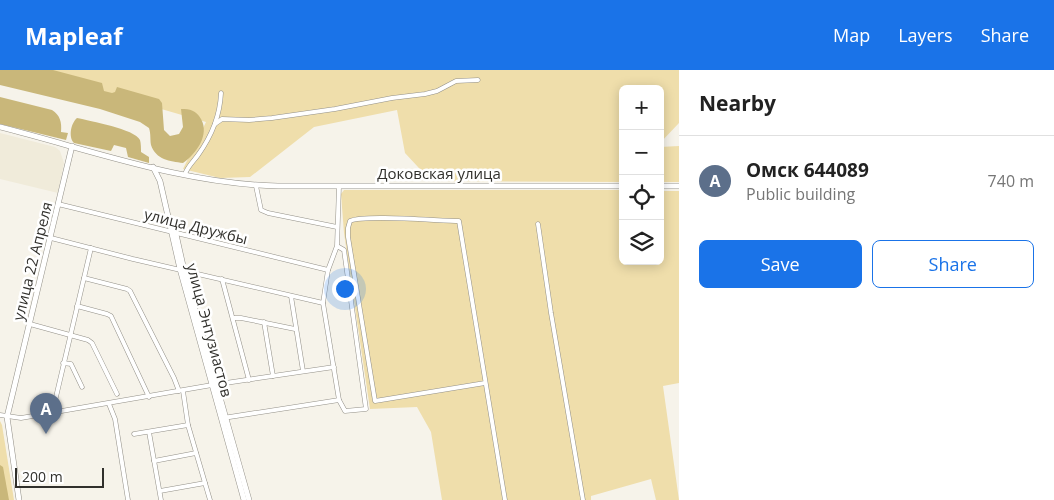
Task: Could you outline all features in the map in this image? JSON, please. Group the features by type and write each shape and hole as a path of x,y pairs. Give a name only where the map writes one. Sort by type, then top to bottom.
{"main road":[{"name":"Доковская улица","path":"0,127 160,169 224,182 256,186 619,186"},
{"name":"улица 22 Апреля","path":"19,500 7,417 72,146"},
{"name":"улица Энтузиастов","path":"153,167 160,181 244,500"},
{"name":"улица Энтузиастов","path":"160,169 173,233"},
{"path":"664,186 679,186"},
{"name":"улица Энтузиастов","path":"223,418 249,500"}],"street":[{"path":"215,124 222,119 249,120 272,118 425,94 437,91 456,81 478,80"},
{"path":"185,174 188,166 207,141 215,124 220,107 221,93"},
{"path":"256,186 261,210 337,227"},
{"path":"337,246 344,250 366,409 345,411 339,400 323,303 328,270 337,246 339,186"},
{"name":"улица Дружбы","path":"58,204 328,270"},
{"path":"486,383 374,401 348,237 350,221 354,219 459,221 486,383 505,500"},
{"path":"538,224 583,500"},
{"path":"50,238 323,303"},
{"path":"52,414 90,248"},
{"path":"84,278 127,288 130,291 181,391 188,424 210,500"},
{"path":"222,279 249,380"},
{"path":"291,296 302,371"},
{"path":"77,306 111,316 149,397"},
{"path":"233,318 295,329"},
{"path":"264,322 273,376"},
{"path":"30,324 70,334 92,343 117,394"},
{"path":"63,362 70,364 82,388"},
{"path":"0,415 22,418 52,414 214,385 334,367"},
{"path":"223,418 339,400"},
{"path":"109,404 115,419 128,500"},
{"path":"134,434 188,424"},
{"path":"149,432 161,500"},
{"path":"154,461 196,454"},
{"path":"160,491 205,483"}],"shaded area":[{"path":"0,70 53,70 102,83 104,91 112,93 115,92 117,87 159,99 162,103 164,130 170,136 179,134 183,127 181,109 184,109 192,111 201,119 204,131 203,138 193,155 183,163 168,160 160,157 153,150 149,128 140,122 100,109 0,85"},
{"path":"27,70 679,70 679,123 664,139 664,85 619,85 619,182 431,181 405,153 397,110 314,127 250,177 220,178 183,169 206,122"},
{"path":"0,97 52,110 60,119 61,132 68,133 66,140 0,124"},
{"path":"77,118 130,132 140,140 141,152 149,157 149,163 128,157 126,148 114,145 111,151 74,143 71,137 71,130"},
{"path":"0,133 55,147 60,151 64,163 58,193 0,179"},
{"path":"679,146 679,182 664,182 664,147"},
{"path":"344,190 619,190 619,265 664,265 664,191 679,191 679,383 663,386 679,500 656,500 651,479 591,496 591,500 442,500 431,432 417,407 370,409 344,233 341,194"},
{"path":"0,421 2,425 14,500 0,500"},
{"path":"0,465 3,467 9,500 0,500"}],"place":[{"name":"Омск 644089","path":"46,434"}]}
